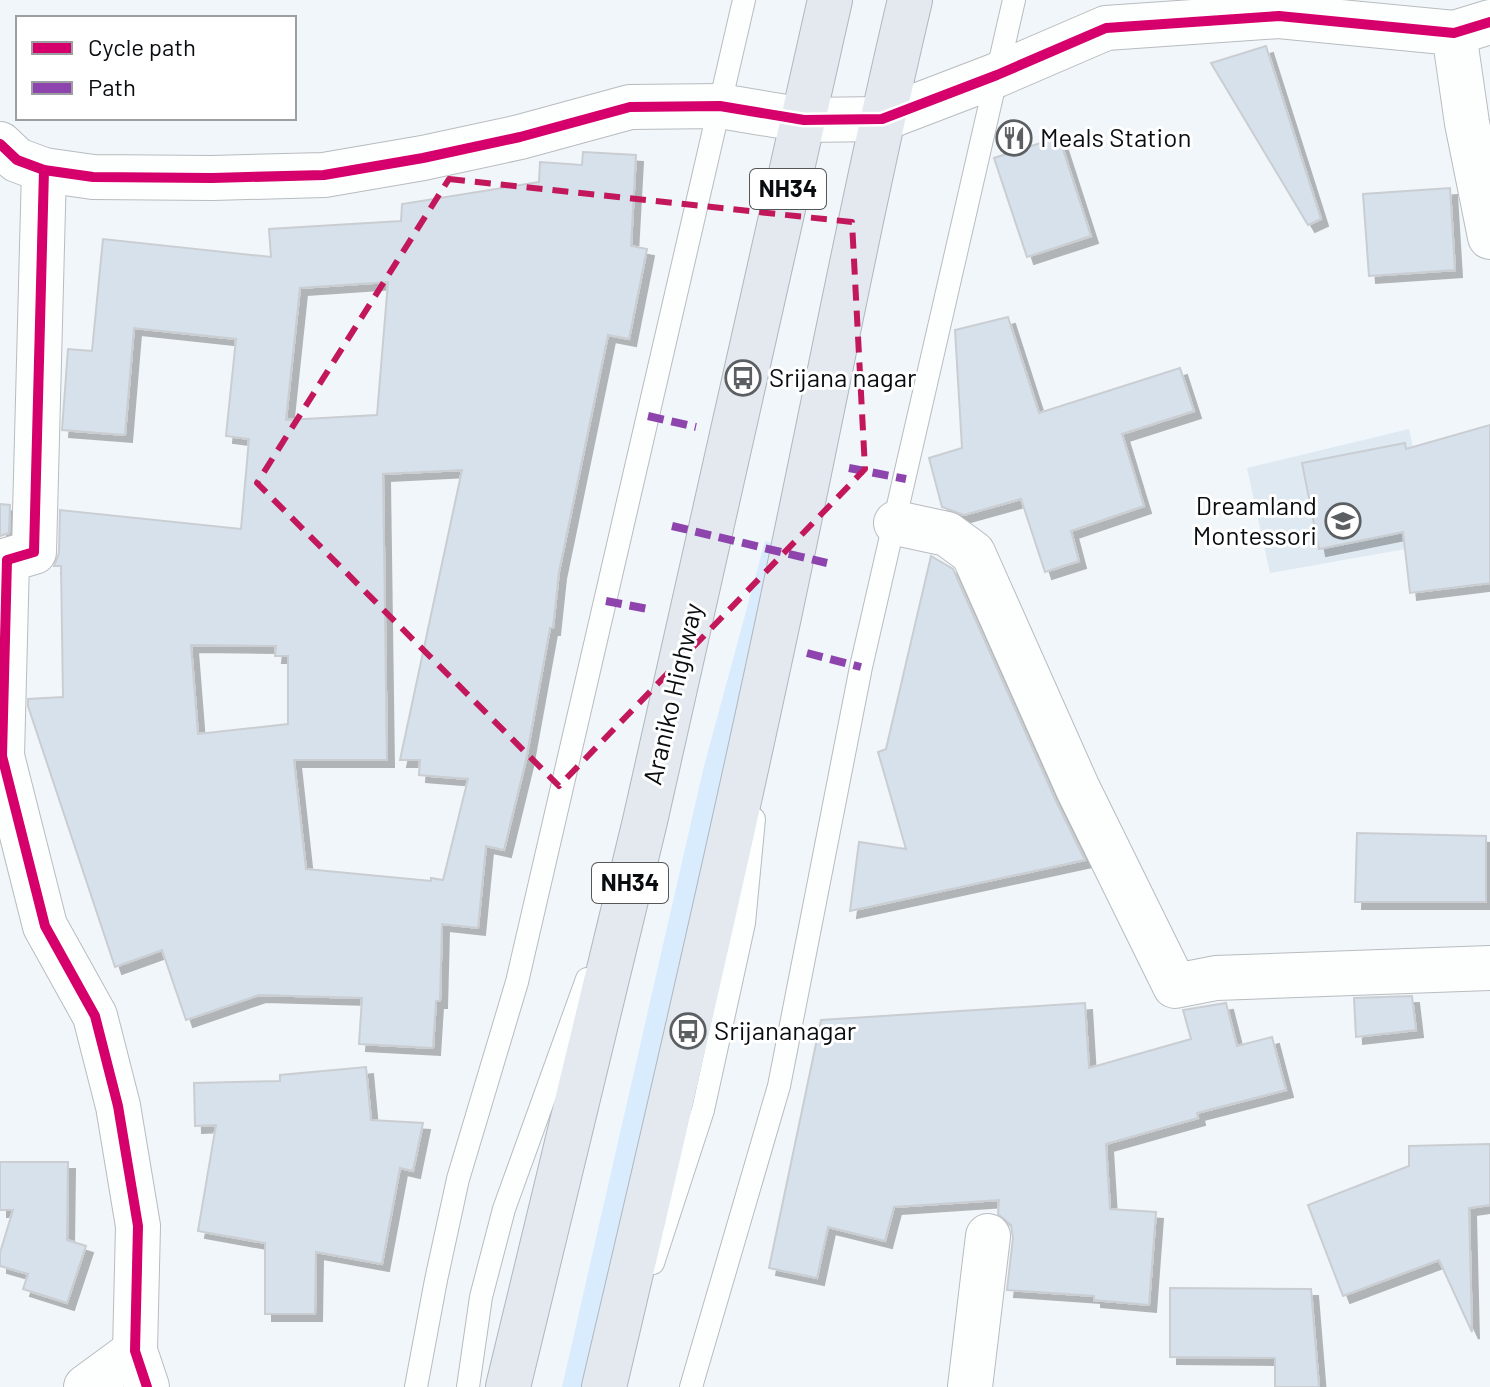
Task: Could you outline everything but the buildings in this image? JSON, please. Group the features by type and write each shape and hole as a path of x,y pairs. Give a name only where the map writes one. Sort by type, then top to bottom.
{"highway":[{"name":"Araniko Highway","path":"508,1387 645,821 830,0"},
{"name":"NH34","path":"606,1387 769,662 882,119 910,0"}],"street":[{"path":"0,144 17,160 44,170 93,177 324,175 520,137 630,107 720,106 804,120 882,119 997,75 1106,28 1279,16 1472,27 1467,123 1490,237"},
{"path":"44,170 34,552 7,560 1,756 45,926 95,1016 118,1106 138,1226 141,1369 86,1387"},
{"path":"896,523 947,534 973,553 1078,789 1175,986 1216,978 1490,968"},
{"path":"970,1387 988,1236"}],"lane":[{"path":"416,1387 458,1179 517,982 744,0"},
{"path":"691,1387 779,1086 861,667 1014,0"},
{"path":"468,1387 481,1297 504,1209 645,821"}],"highlighted area":[{"path":"449,179 852,222 865,469 559,786 257,483"}],"shaded area":[{"name":"Dreamland Montessori","path":"1409,429 1434,544 1270,573 1247,468"},
{"path":"765,541 779,545 587,1387 562,1387 703,770"}],"marked path":[{"path":"648,416 696,427"},
{"path":"849,468 906,479"},
{"path":"672,526 827,563"},
{"path":"606,601 653,610"},
{"path":"807,653 861,667"}],"cycle path":[{"path":"0,144 17,160 44,170 93,177 324,175 520,137 630,107 720,106 804,120 882,119 997,75 1106,28 1279,16 1454,33 1490,22"},
{"path":"44,170 34,552 7,560 2,756 45,926 95,1016 118,1106 138,1226 135,1351 147,1387"}],"place":[{"name":"Meals Station","path":"1014,138"},
{"name":"Srijana nagar","path":"743,378"},
{"name":"Dreamland Montessori","path":"1343,521"},
{"name":"Srijananagar","path":"688,1031"}]}
